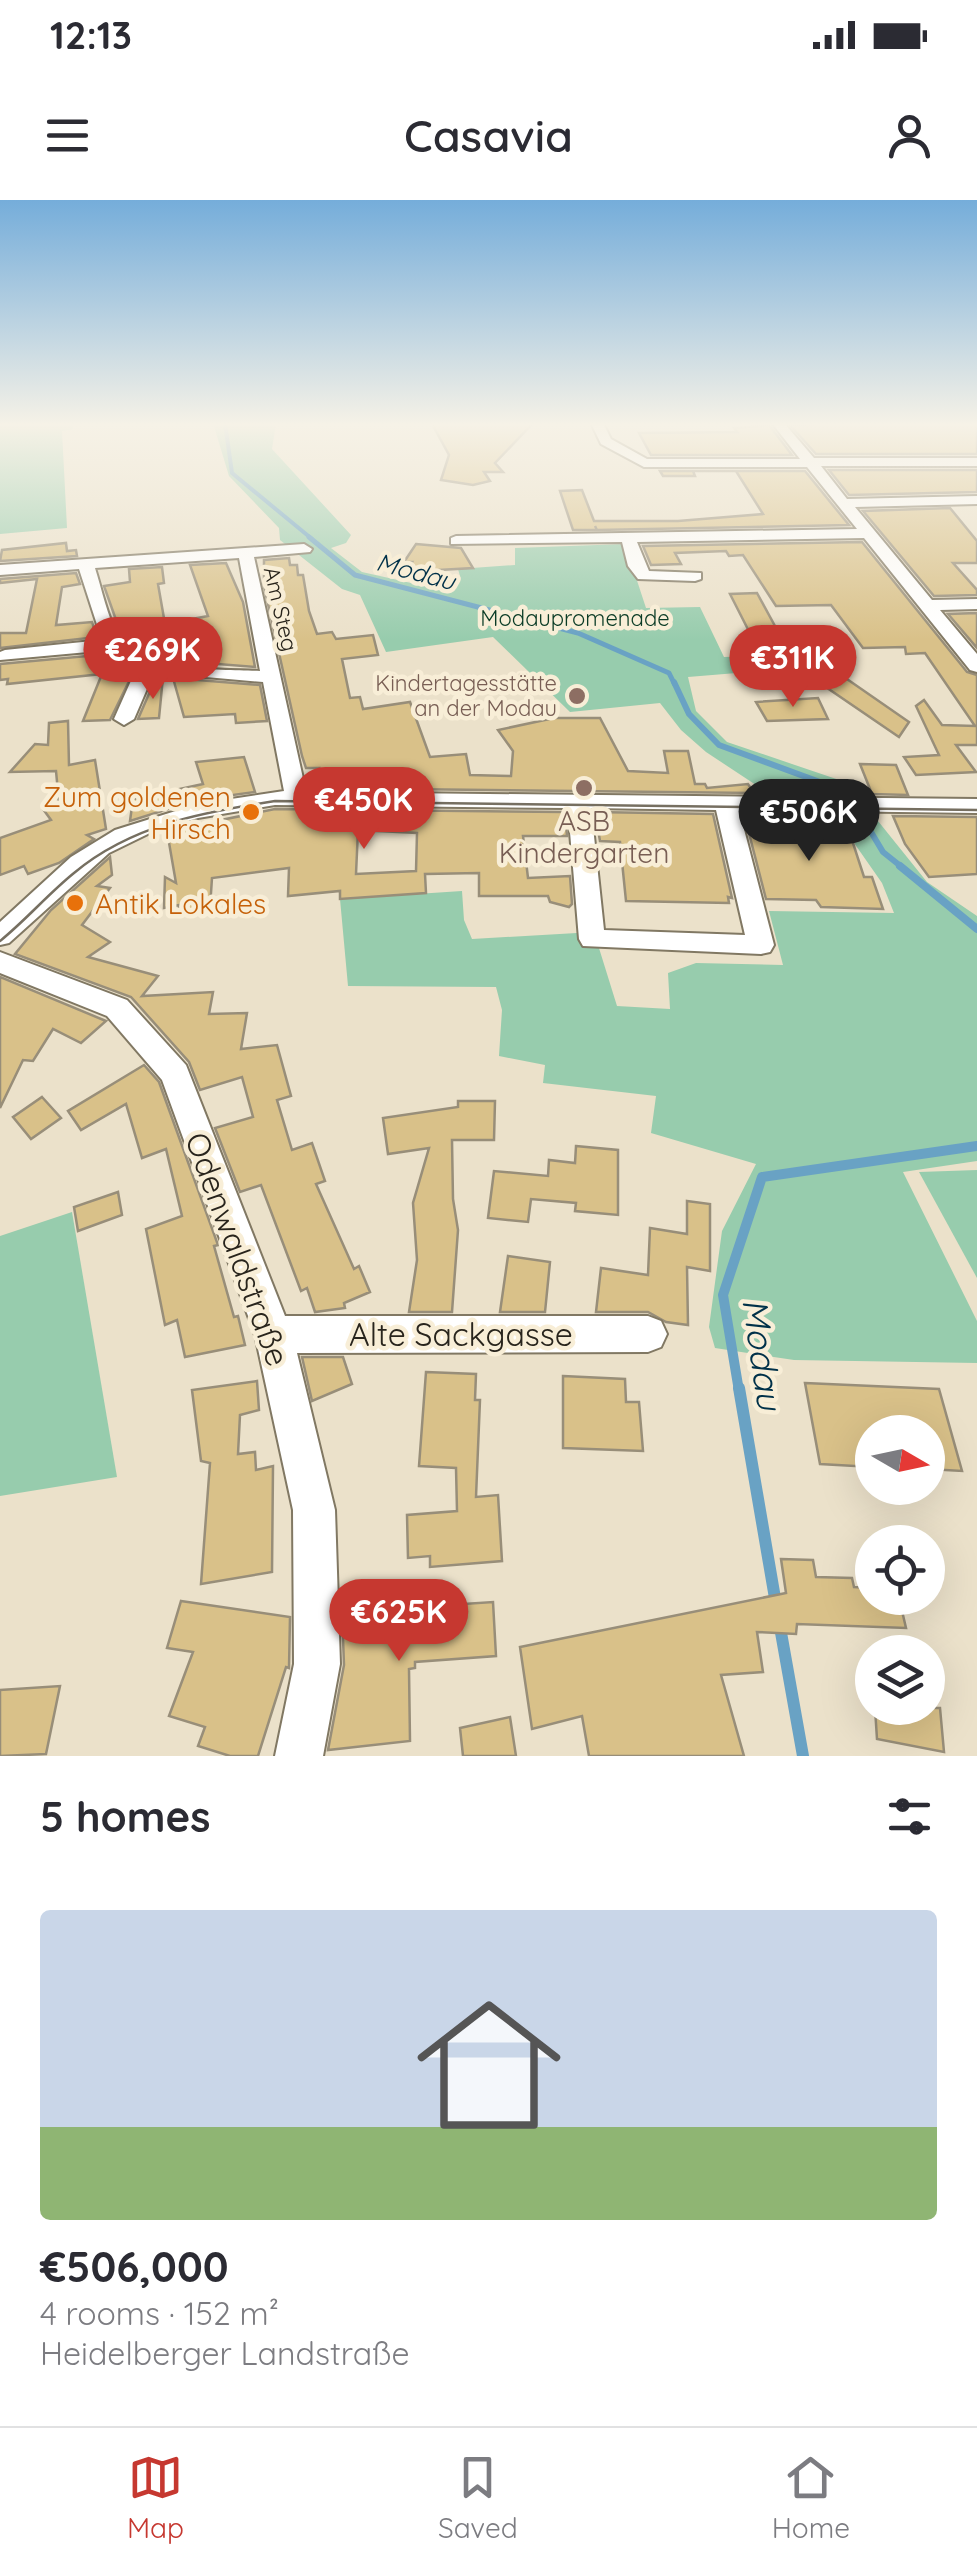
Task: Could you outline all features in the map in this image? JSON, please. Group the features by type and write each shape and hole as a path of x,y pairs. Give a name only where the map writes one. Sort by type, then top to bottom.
{"street":[{"path":"837,496 977,666"},
{"path":"843,503 977,500"},
{"path":"456,542 868,533"},
{"path":"628,540 636,566 644,576 695,576"},
{"path":"0,570 304,549"},
{"name":"Am Steg","path":"245,551 296,797"},
{"path":"85,562 114,644 133,658 160,667 274,677"},
{"path":"926,605 977,604"},
{"path":"5,656 114,644"},
{"path":"124,719 144,674 160,667"},
{"path":"0,936 104,846 172,817 296,797 977,806"},
{"path":"579,801 592,939 761,945 726,803"},
{"name":"Odenwaldstraße","path":"0,962 117,1008 175,1074 274,1335 314,1510 317,1664 299,1756"},
{"name":"Alte Sackgasse","path":"274,1335 648,1334"}],"green space":[{"path":"0,496 65,496 67,528 0,534"},
{"name":"Modaupromenade","path":"248,496 315,496 351,535 346,543 331,548 362,572 438,589 460,576 458,569 515,565 515,548 625,544 646,608 700,607 724,657 792,655 799,668 688,677 696,711 727,742 857,786 868,797 767,798 762,789 706,752 681,730 660,703 570,712 493,637 386,652 360,595 342,589 280,540 279,528"},
{"path":"851,813 874,816 927,882 977,916 977,1161 903,1172 977,1321 977,1363 794,1360 715,1348 709,1327 722,1231 756,1164 651,1133 656,1096 543,1083 545,1065 499,1056 502,1010 496,987 348,986 340,899 462,891 464,920 472,939 594,932 617,1006 670,1009 668,973 696,963 783,965 769,911 894,913 882,883 852,840 830,839 823,819"},
{"path":"977,1170 977,1278 919,1172"},
{"path":"72,1212 117,1477 0,1496 0,1236"}],"building":[{"path":"562,496 584,496 594,521 678,521 763,514 751,496 825,496 849,525 573,530"},
{"path":"950,508 977,541 977,563 953,563 977,595 934,596 863,511"},
{"path":"862,542 967,672 977,675 977,745 956,745 976,772 916,775 904,757 939,755 916,706 924,700 942,725 975,726 925,653 906,654 905,647 863,648 831,605 776,606 743,555 729,556 726,551 675,553 681,564 651,565 643,546"},
{"path":"66,543 67,551 76,550 77,556 0,561 2,550"},
{"path":"416,544 461,548 473,568 439,570 435,577 404,574 412,562 404,562"},
{"path":"289,558 290,565 297,565 298,575 303,575 317,634 332,632 336,639 373,635 378,655 342,659 350,698 360,697 363,709 410,702 430,757 466,754 470,775 511,776 513,751 498,730 554,718 600,718 628,771 668,773 664,751 688,751 695,784 705,784 707,788 748,784 754,793 312,788 319,768 306,768 302,756 264,586 264,560"},
{"path":"226,563 243,602 255,667 168,660 166,650 164,659 131,645 121,634 104,586 130,582 129,569 162,567 164,583 158,584 165,624 208,616 190,565"},
{"path":"76,573 80,584 62,587 56,625 92,622 97,637 0,648 0,633 26,633 37,579 0,583 0,579"},
{"path":"757,593 788,650 759,651 730,594"},
{"path":"977,613 977,648 948,614"},
{"path":"109,654 135,669 110,720 83,721 102,674 7,684 8,679 0,680 0,664"},
{"path":"163,677 159,718 138,719 155,680"},
{"path":"844,677 909,722 899,737 817,681"},
{"path":"173,678 260,685 267,721 236,723 235,714 184,717"},
{"path":"818,698 828,719 767,721 756,702"},
{"path":"68,721 69,765 95,760 106,829 87,835 94,839 59,863 28,874 24,866 0,875 0,838 51,820 43,809 59,803 56,771 10,772 35,744 48,745 49,723"},
{"path":"244,757 255,792 197,800 130,821 133,799 203,784 196,762"},
{"path":"860,764 896,765 908,795 872,794"},
{"path":"275,809 565,812 567,836 523,836 528,878 570,876 572,904 569,907 550,902 548,896 479,896 479,873 425,874 426,893 340,899 340,891 288,896 289,868 212,878 210,908 179,913 179,905 164,908 165,877 176,883 167,831","holes":["358,830 417,833 416,871 356,874"]},
{"path":"595,812 713,814 732,898 728,897 729,903 626,901 620,842 600,841"},
{"path":"744,814 823,819 830,839 852,840 864,877 872,877 883,909 821,907 816,900 766,899"},
{"path":"893,816 977,817 977,874 929,877 905,844"},
{"path":"110,857 112,875 97,886 110,888 82,925 110,942 88,957 158,976 142,996 213,992 209,1014 247,1013 241,1049 277,1045 291,1096 277,1100 292,1150 312,1143 325,1181 316,1184 354,1269 359,1266 370,1292 344,1303 345,1308 315,1312 307,1288 301,1291 261,1185 240,1192 215,1128 253,1117 242,1077 200,1090 189,1062 131,997 15,954 51,910"},
{"path":"0,977 106,1021 81,1043 53,1029 33,1061 23,1060 0,1108"},
{"path":"144,1065 159,1082 218,1245 214,1246 245,1345 185,1357 177,1320 165,1325 146,1229 182,1216 166,1149 142,1158 126,1104 81,1130 68,1111"},
{"path":"42,1097 61,1118 31,1139 13,1117"},
{"path":"458,1101 495,1101 494,1140 452,1140 458,1230 452,1312 409,1312 417,1260 413,1203 429,1148 388,1154 383,1118 458,1107"},
{"path":"576,1146 618,1150 618,1215 575,1211 576,1203 531,1199 528,1222 488,1218 494,1171 548,1176 549,1160 575,1163"},
{"path":"118,1192 122,1215 78,1231 74,1207"},
{"path":"687,1201 710,1204 710,1271 687,1267 688,1325 666,1322 648,1312 596,1312 601,1268 648,1275 650,1228 687,1234"},
{"path":"508,1256 550,1262 545,1312 500,1312"},
{"path":"302,1357 343,1357 352,1384 312,1401"},
{"path":"426,1372 476,1374 475,1400 480,1400 476,1497 498,1495 502,1561 430,1567 430,1556 408,1558 407,1515 457,1511 456,1468 419,1466"},
{"path":"563,1376 625,1379 626,1402 639,1402 643,1451 563,1448"},
{"path":"257,1381 259,1410 240,1415 238,1454 255,1452 256,1470 273,1466 272,1572 201,1584 210,1463 201,1461 192,1390"},
{"path":"805,1383 939,1389 962,1471 945,1470 945,1415 855,1415 855,1466 820,1464"},
{"path":"781,1559 813,1560 816,1577 852,1578 855,1615 903,1615 906,1628 797,1624 796,1634 757,1632 763,1672 721,1675 744,1756 589,1756 582,1716 532,1729 520,1647 786,1593"},
{"path":"181,1601 290,1617 289,1668 286,1667 258,1756 230,1756 198,1746 205,1727 169,1716 193,1652 167,1648"},
{"path":"493,1602 496,1656 415,1662 415,1668 409,1669 410,1741 328,1750 344,1665 342,1612"},
{"path":"60,1686 46,1754 0,1756 0,1690"},
{"path":"510,1717 516,1756 463,1756 460,1728"},
{"path":"876,1725 942,1725 944,1752 877,1739"}],"waterway":[{"name":"Modau","path":"259,496 312,539"},
{"name":"Modau","path":"309,537 355,575 578,633 669,673 675,685"},
{"name":"Modau","path":"674,682 689,714 719,745 847,792 883,852 903,868"},
{"name":"Modau","path":"900,866 977,929"},
{"name":"Modau","path":"739,1391 723,1295 762,1177 977,1146"},
{"name":"Modau","path":"739,1388 776,1604"},
{"name":"Modau","path":"780,1627 803,1756"}],"tram line":[{"path":"0,941 74,873 119,843 169,823 275,801 977,810"}],"place":[{"name":"Kindertagesstätte an der Modau","path":"577,696"},
{"name":"ASB Kindergarten","path":"584,788"},
{"name":"Zum goldenen Hirsch","path":"251,812"},
{"name":"Antik Lokales","path":"75,903"}]}
